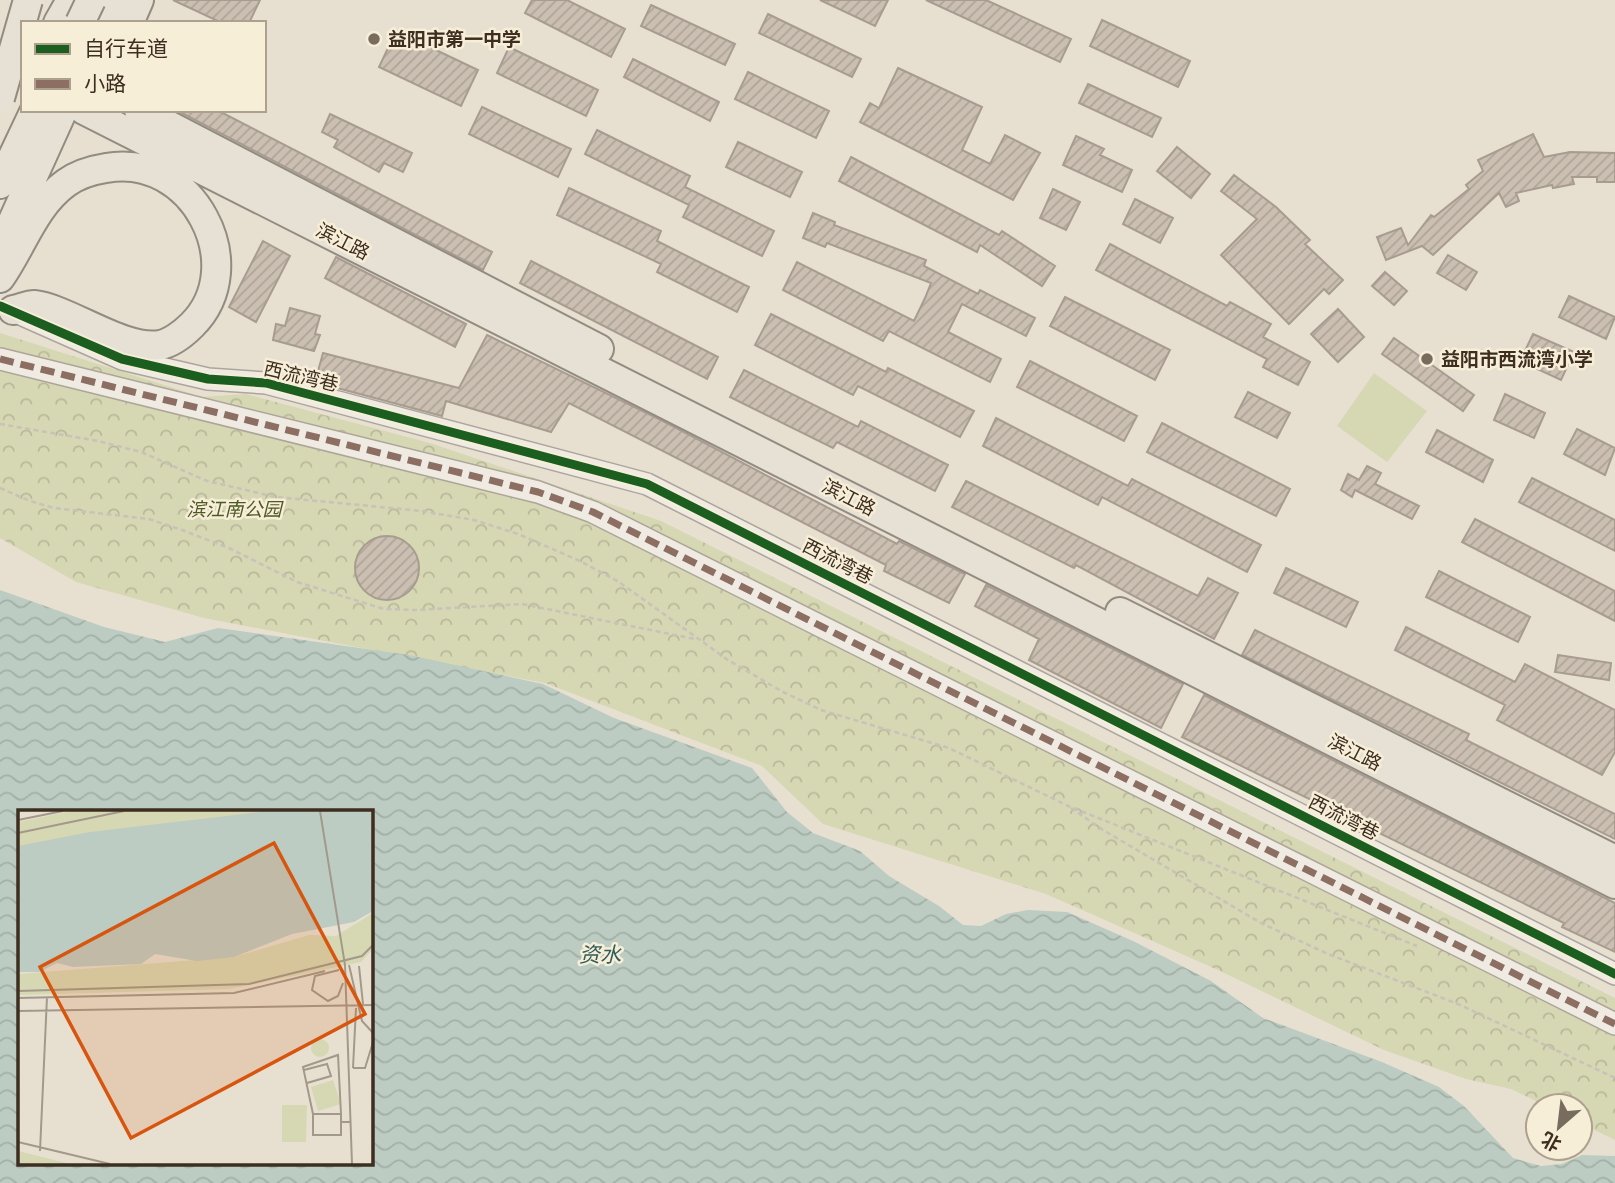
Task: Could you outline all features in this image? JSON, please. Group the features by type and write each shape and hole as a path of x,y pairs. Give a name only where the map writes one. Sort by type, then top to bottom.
{"main road":[{"path":"22,21 28,0"},
{"path":"59,21 71,0"},
{"path":"77,0 78,15 84,21"},
{"path":"87,21 119,12"},
{"path":"0,98 21,24"},
{"path":"0,42 21,49"},
{"path":"0,69 21,79"},
{"path":"0,184 34,112"},
{"path":"0,250 61,112"},
{"name":"滨江路","path":"87,112 1615,884"},
{"name":"滨江路","path":"143,112 707,405 1615,860"},
{"path":"0,278 45,204 67,182 95,170 133,165 161,173 184,190 200,209 211,235 215,282 200,317 184,333 160,345 126,341 33,305 6,308"}],"street":[{"name":"西流湾巷","path":"6,308 122,359 208,379 266,383 647,484 1615,974"},
{"path":"0,359 538,492 593,512 1615,1024"}],"path":[{"path":"0,424 99,441 141,452 207,481 276,497 380,506 474,520 518,534 580,561 642,596 698,640 783,692 821,710 949,748 1066,805 1422,948"},
{"path":"0,488 30,502 54,508 149,519 231,549 297,582 384,609 415,610 522,604 698,640"},
{"path":"1066,805 1113,837 1261,923 1328,954 1458,1004 1615,1078"}],"green space":[{"name":"滨江南公园","path":"0,333 202,397 246,394 430,443 661,521 1615,998 1615,1140 1594,1130 1594,1092 1524,1092 1524,1095 1511,1089 1466,1079 1384,1050 1218,970 1046,894 823,824 762,766 545,683 204,618 76,582 0,538"},
{"path":"1374,373 1427,411 1387,462 1337,426"}],"water":[{"name":"资水","path":"0,590 104,627 165,642 218,628 409,655 543,684 614,718 752,768 787,812 813,833 860,851 889,876 939,906 963,925 981,926 1006,914 1028,910 1067,912 1133,941 1211,981 1263,1018 1382,1062 1439,1087 1464,1106 1513,1158 1541,1166 1594,1162 1594,1155 1615,1156 1615,1183 0,1183"}],"building":[{"path":"173,0 260,0 250,21 218,21"},
{"path":"532,0 567,0 625,29 611,57 525,13"},
{"path":"820,0 888,0 875,26"},
{"path":"926,0 986,0 1071,39 1060,62"},
{"path":"651,5 735,44 725,65 641,26"},
{"path":"768,14 861,59 852,77 759,33"},
{"path":"1102,20 1190,61 1178,87 1090,46"},
{"path":"396,31 478,70 461,106 379,67"},
{"path":"509,47 598,90 586,116 497,73"},
{"path":"633,59 719,102 710,121 624,77"},
{"path":"898,68 982,107 962,150 990,164 1005,135 1040,153 1013,200 860,122 870,103 879,108"},
{"path":"748,72 829,111 816,138 735,99"},
{"path":"1088,84 1161,118 1152,137 1079,103"},
{"path":"482,107 571,149 558,177 469,134"},
{"path":"180,112 221,112 492,252 483,270"},
{"path":"330,114 412,153 403,172 384,163 379,172 334,147 338,140 322,132"},
{"path":"597,130 690,176 685,187 774,231 762,256 683,217 689,205 585,154"},
{"path":"1533,134 1544,157 1570,152 1615,153 1615,182 1597,182 1597,177 1572,177 1574,184 1553,188 1552,185 1516,193 1519,201 1506,207 1499,193 1433,255 1422,246 1386,260 1377,237 1401,228 1408,245 1431,215 1434,217 1469,189 1466,185 1483,171 1478,160"},
{"path":"1076,136 1104,149 1100,155 1132,170 1122,192 1063,165"},
{"path":"738,142 802,172 790,197 726,167"},
{"path":"1177,147 1210,174 1191,198 1157,171"},
{"path":"851,157 999,235 1002,231 1055,266 1042,286 980,245 977,252 839,181"},
{"path":"1234,175 1276,207 1310,240 1305,244 1343,280 1329,294 1324,289 1289,324 1221,255 1257,219 1221,191"},
{"path":"569,188 661,231 657,241 749,287 737,312 657,272 661,264 557,215"},
{"path":"1053,189 1080,202 1066,230 1040,218"},
{"path":"1135,199 1173,218 1160,243 1123,224"},
{"path":"813,213 835,222 834,225 926,260 924,266 978,294 980,290 1035,318 1026,336 962,304 948,332 1001,359 990,382 889,331 883,341 783,290 797,262 914,321 931,283 827,243 825,247 803,238"},
{"path":"263,241 290,256 256,322 229,307"},
{"path":"1110,244 1227,306 1230,302 1271,324 1263,337 1310,362 1298,385 1263,367 1267,359 1096,270"},
{"path":"1448,255 1477,272 1466,290 1437,273"},
{"path":"336,257 466,324 455,347 325,278"},
{"path":"531,261 718,357 707,379 520,283"},
{"path":"1385,272 1407,291 1394,305 1372,286"},
{"path":"1569,296 1615,317 1606,339 1559,317"},
{"path":"1065,297 1170,350 1155,380 1050,326"},
{"path":"290,308 320,316 315,334 320,335 314,351 273,340 276,324 285,326"},
{"path":"1338,309 1364,337 1338,362 1311,334"},
{"path":"771,314 886,372 888,368 974,411 960,437 858,386 853,395 755,345"},
{"path":"1533,334 1574,352 1561,380 1520,361"},
{"path":"487,335 663,421 897,544 899,541 965,574 949,603 884,571 886,565 569,403 551,432 446,401 442,416 315,382 323,353 459,388"},
{"path":"1394,338 1474,395 1463,411 1382,354"},
{"path":"1030,361 1137,416 1124,441 1017,387"},
{"path":"744,370 858,427 861,421 948,465 935,491 837,442 833,448 730,397"},
{"path":"1248,392 1290,413 1277,438 1235,417"},
{"path":"1505,394 1545,413 1534,438 1494,420"},
{"path":"996,418 1128,486 1132,479 1261,545 1247,572 1102,497 1098,505 983,446"},
{"path":"1162,423 1290,489 1276,516 1147,452"},
{"path":"1577,429 1615,448 1605,475 1564,454"},
{"path":"1437,430 1493,460 1483,482 1426,452"},
{"path":"1367,466 1381,473 1375,484 1419,506 1412,519 1355,490 1352,497 1341,490 1348,474 1359,480"},
{"path":"1532,478 1615,520 1615,551 1519,502"},
{"path":"966,481 1198,596 1208,578 1238,593 1214,639 1076,565 1074,568 952,507"},
{"path":"1475,519 1615,591 1615,621 1462,542"},
{"path":"381,536 393,536 410,545 417,556 417,580 410,591 393,600 381,600 369,595 360,586 355,574 355,562 360,550 369,541"},
{"path":"1286,568 1358,602 1346,627 1274,593"},
{"path":"1439,571 1530,617 1518,642 1426,597"},
{"path":"986,585 1183,684 1161,728 1029,660 1039,639 975,606"},
{"path":"1406,627 1515,682 1525,664 1615,710 1615,752 1602,775 1497,720 1505,705 1395,650"},
{"path":"1255,630 1469,734 1466,740 1615,814 1615,839 1242,655"},
{"path":"1558,655 1611,663 1609,680 1555,672"},
{"path":"1204,695 1615,903 1615,952 1562,927 1564,923 1182,737"}],"marked path":[{"path":"0,359 538,492 593,512 1615,1024"}],"cycle path":[{"path":"0,306 122,359 208,379 266,383 647,484 1615,974"}],"place":[{"name":"益阳市第一中学","path":"374,39"},
{"name":"益阳市西流湾小学","path":"1427,359"}]}
